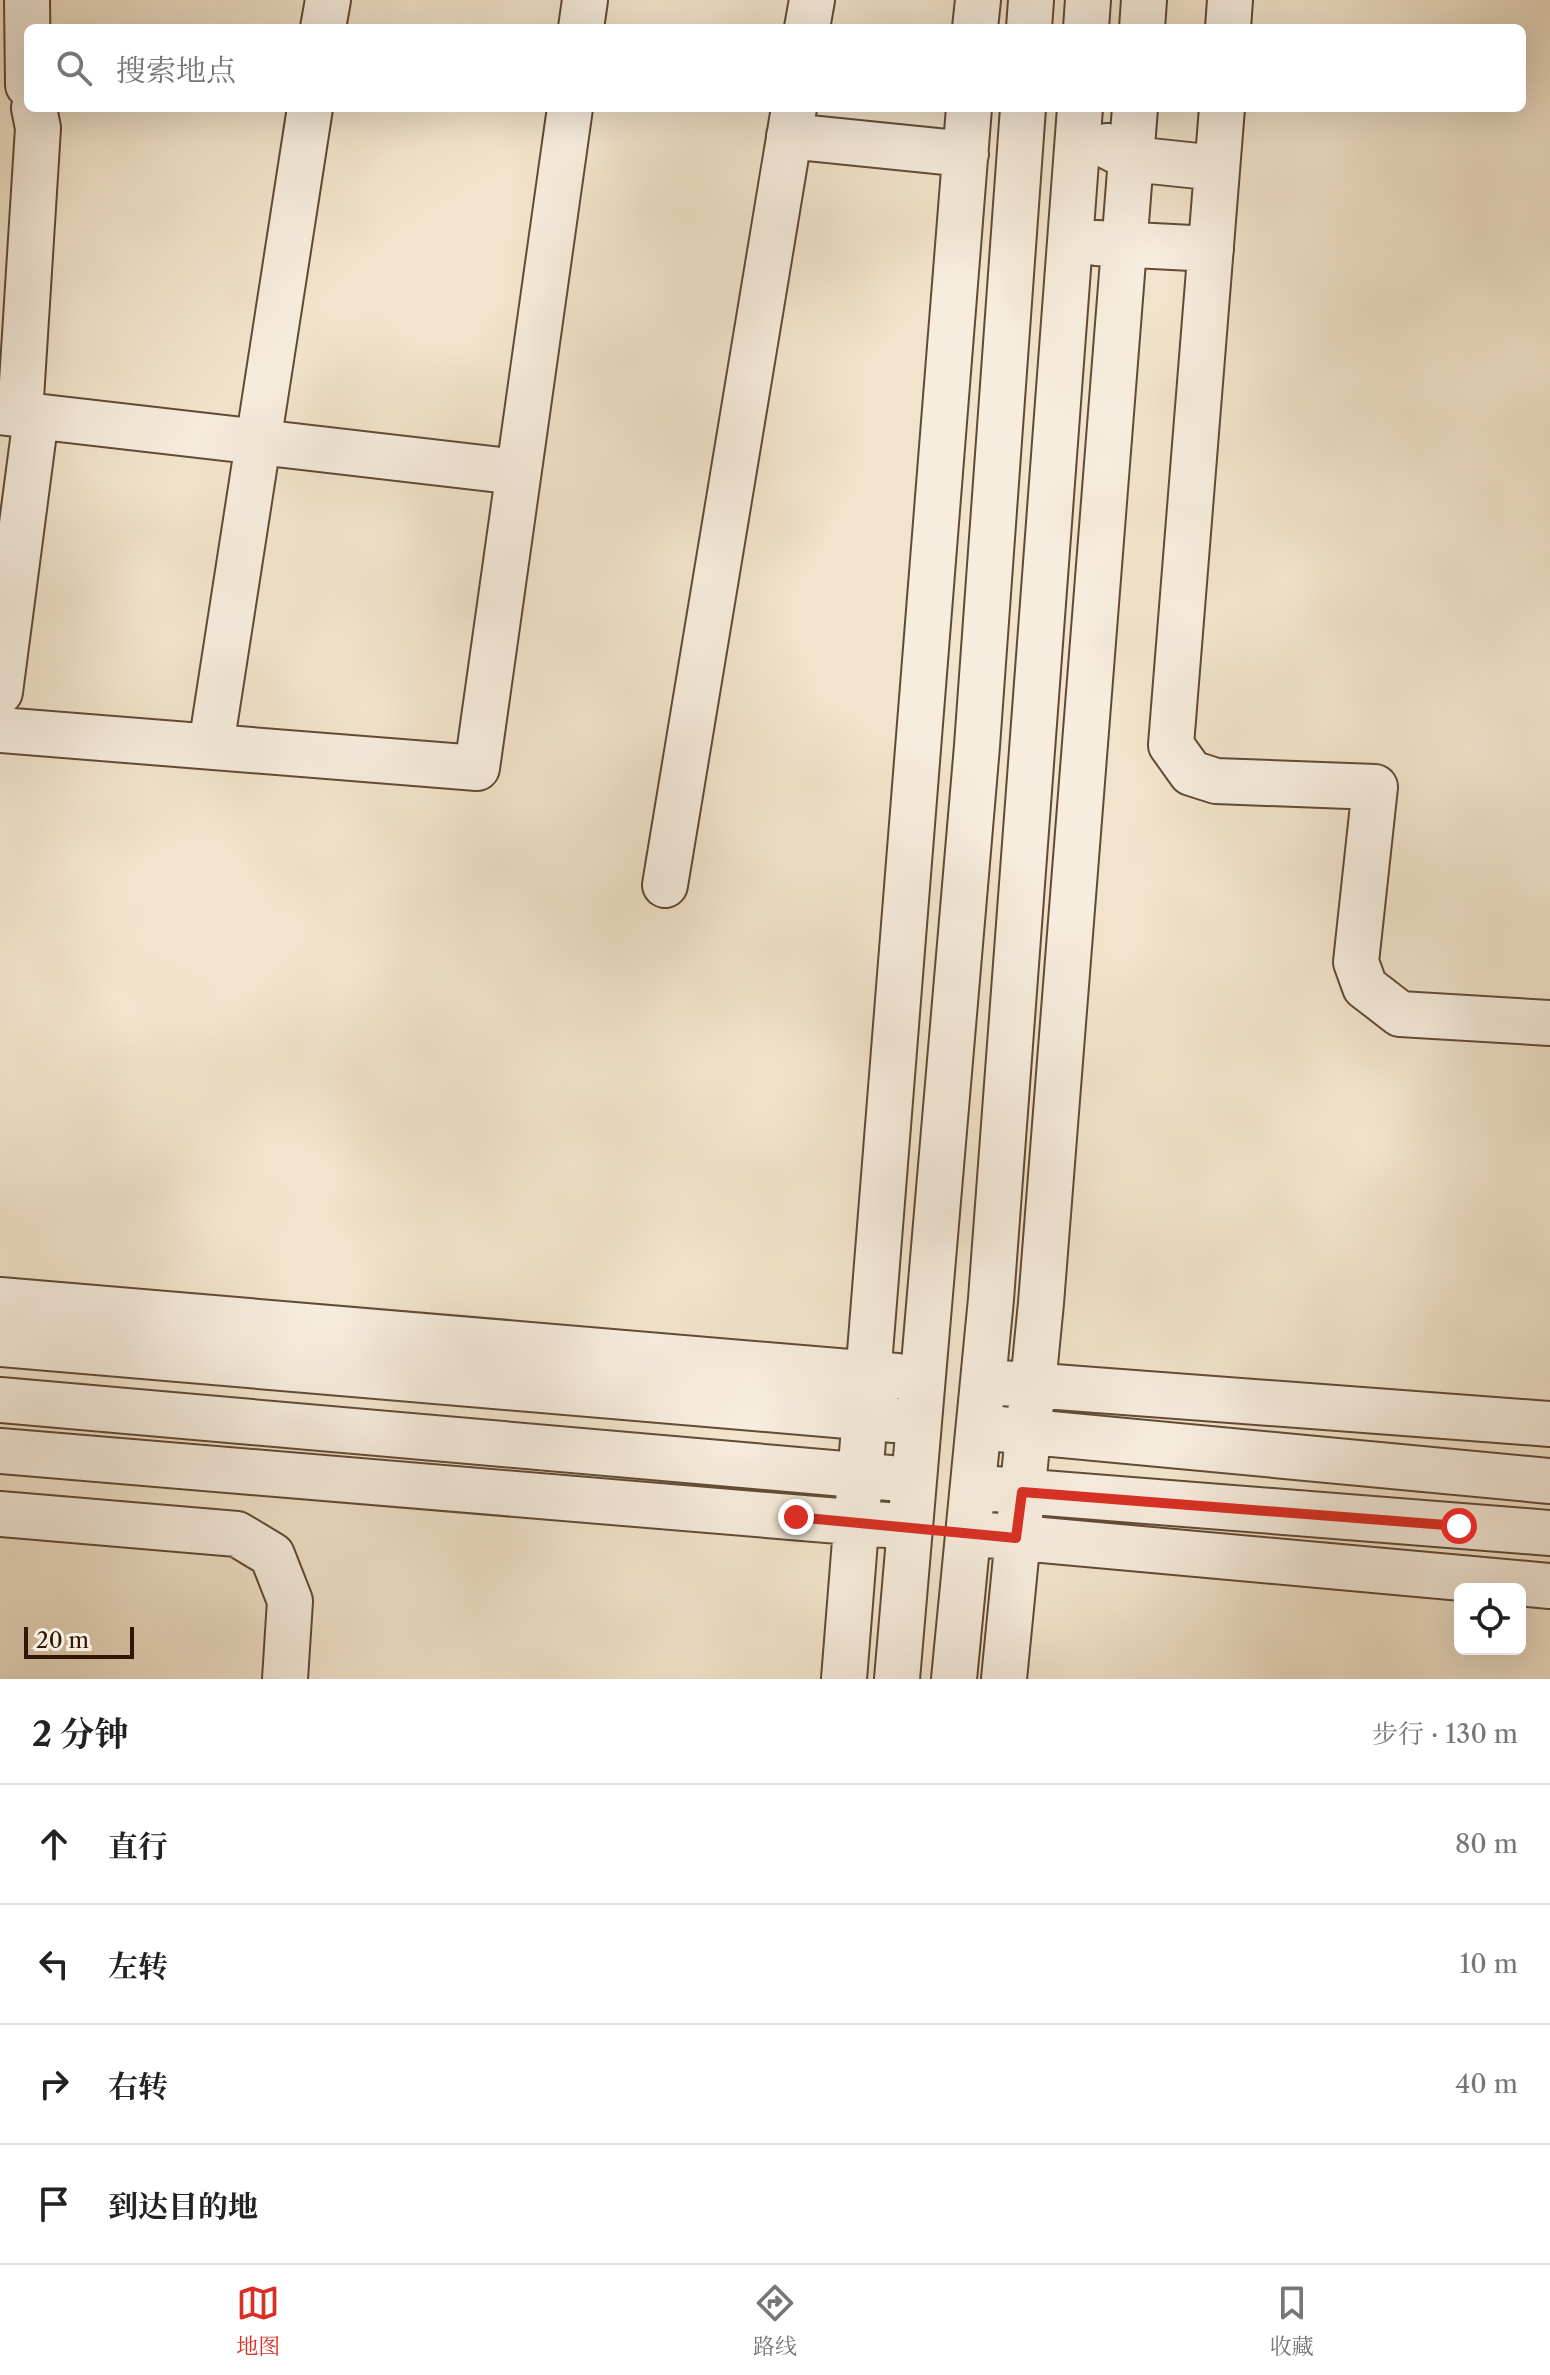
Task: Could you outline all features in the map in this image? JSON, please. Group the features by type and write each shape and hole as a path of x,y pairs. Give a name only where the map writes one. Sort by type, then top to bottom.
{"street":[{"path":"27,0 27,24"},
{"path":"324,24 328,0"},
{"path":"582,24 585,0"},
{"path":"808,24 812,0"},
{"path":"975,24 978,0"},
{"path":"1029,24 1031,0"},
{"path":"1086,24 1088,0"},
{"path":"1142,24 1144,0"},
{"path":"1228,24 1230,0"},
{"path":"211,746 309,112"},
{"path":"0,730 477,768 569,112"},
{"path":"844,1679 969,112"},
{"path":"897,1679 925,1378 989,595 1023,112"},
{"path":"1054,112 1079,119 1132,159 1217,168"},
{"path":"1004,1679 1033,1386 1135,112"},
{"path":"1222,112 1171,745 1191,773 1216,781 1375,787 1356,962 1365,987 1400,1014 1550,1023"},
{"path":"954,1679 983,1382 1079,119"},
{"path":"0,692 18,414 24,120"},
{"path":"665,885 792,122 966,154"},
{"path":"1070,243 1211,249"},
{"path":"18,414 518,472"},
{"path":"931,588 989,595"},
{"path":"1043,603 1096,609"},
{"path":"0,1300 925,1378 1550,1424"},
{"path":"0,1344 1028,1431 1550,1481"},
{"path":"0,1400 916,1480 1022,1492 1550,1533"},
{"path":"87,1520 92,1408"},
{"path":"0,1451 857,1522 1550,1586"},
{"path":"0,1514 237,1534 272,1555 290,1601 285,1679"}],"route":[{"path":"796,1517 1016,1538 1022,1492 1459,1526"}]}
